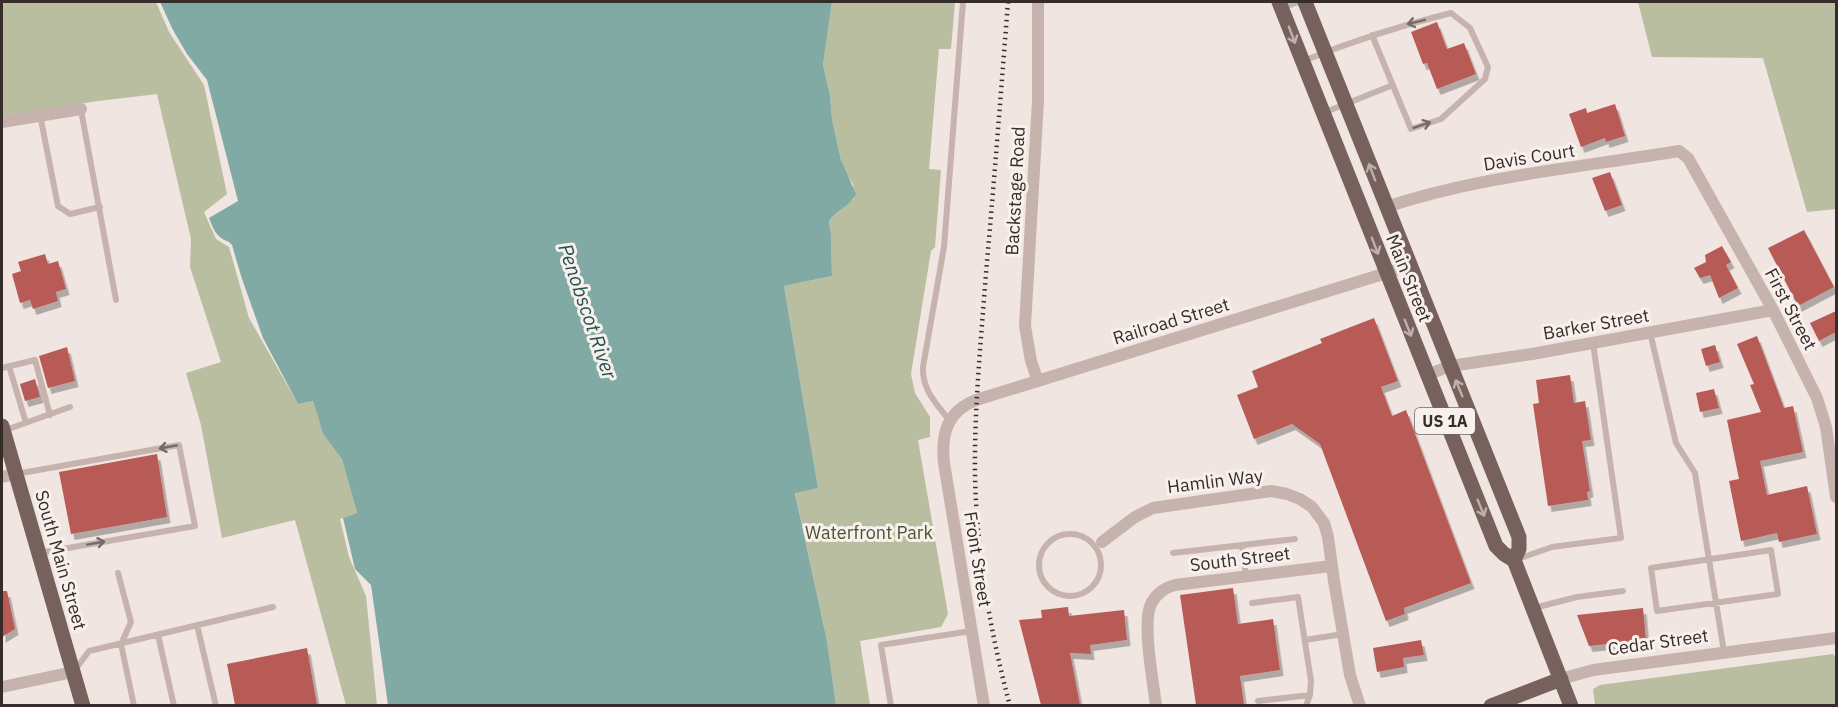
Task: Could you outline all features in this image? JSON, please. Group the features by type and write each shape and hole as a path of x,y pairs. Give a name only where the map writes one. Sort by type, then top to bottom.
{"main road":[{"name":"Main Street","path":"1305,2 1519,537 1520,549 1514,560"},
{"name":"Main Street","path":"1280,5 1496,546 1514,560 1571,705"},
{"name":"South Main Street","path":"2,429 8,475 39,553 83,705"},
{"name":"Cedar Street","path":"1491,705 1561,679"}],"street":[{"name":"Backstage Road","path":"1038,2 1038,101 1025,326 1031,361 1038,381"},
{"path":"2,122 81,109"},
{"name":"Davis Court","path":"1386,207 1463,185 1679,152"},
{"name":"First Street","path":"1679,152 1688,158 1773,310 1817,398 1826,427 1836,497"},
{"name":"Railroad Street","path":"949,420 970,402 1409,266"},
{"name":"Barker Street","path":"1427,375 1450,366 1773,310"},
{"name":"Front Street","path":"949,420 943,437 944,463 984,705"},
{"name":"Hamlin Way","path":"1099,544 1135,517 1153,508 1279,492 1306,503 1321,518 1327,530 1343,634 1353,685 1360,705"},
{"name":"South Street","path":"1156,705 1148,615 1156,597 1165,589 1175,585 1331,566"},
{"name":"Cedar Street","path":"1561,679 1593,670 1836,638"},
{"path":"2,687 73,672"}],"lane":[{"path":"949,420 927,390 923,380 923,367 944,247 963,2"},
{"path":"1280,5 1298,2"},
{"path":"1302,62 1372,35 1451,13 1470,28 1488,67 1485,79 1441,120 1411,129 1372,35"},
{"path":"1323,113 1393,85"},
{"path":"81,109 116,300"},
{"path":"40,115 58,206 70,214 100,207"},
{"path":"1650,333 1676,443 1695,473 1724,652"},
{"path":"1514,560 1552,547 1621,538 1593,343"},
{"path":"2,368 35,360 50,415"},
{"path":"9,366 26,423"},
{"path":"2,429 70,407"},
{"path":"8,475 180,445 195,526 39,553"},
{"path":"1064,534 1076,534 1099,544 1101,568 1098,579 1091,588 1081,594 1069,596 1057,593 1045,582 1040,572 1039,561 1042,550 1054,538 1064,534"},
{"path":"1173,553 1295,538"},
{"path":"1242,545 1246,576"},
{"path":"1772,550 1778,594 1657,611 1651,568 1708,560 1772,550"},
{"path":"118,573 131,622 121,644 134,705"},
{"path":"1533,608 1577,597 1623,591"},
{"path":"1252,603 1298,597 1311,681 1306,705"},
{"path":"73,672 88,651 273,607"},
{"path":"197,625 216,705"},
{"path":"891,705 881,645 972,632"},
{"path":"158,634 174,705"},
{"path":"1305,640 1343,634"},
{"path":"1258,701 1310,694"}],"green space":[{"path":"2,2 156,2 169,32 204,85 227,194 204,212 216,239 229,247 249,318 298,404 313,401 323,434 342,458 357,513 340,519 349,557 366,596 377,705 346,705 295,520 222,538 201,425 186,373 221,362 190,267 191,239 157,94 2,116"},
{"name":"Waterfront Park","path":"832,2 955,2 951,49 939,49 929,169 941,170 935,247 931,251 911,374 915,393 930,417 930,437 918,440 948,614 941,627 860,641 870,705 836,705 827,641 795,492 818,488 784,286 832,276 829,221 854,199 853,184 841,160 823,65"},
{"path":"1638,2 1836,2 1836,209 1807,212 1763,58 1652,57"},
{"path":"1833,654 1836,658 1836,705 1595,706 1593,689 1600,685"}],"water":[{"name":"Penobscot River","path":"160,2 832,2 823,65 841,160 856,194 829,221 832,276 784,286 818,488 795,493 827,641 836,705 388,705 371,585 355,569 343,518 357,513 342,459 323,434 313,401 298,404 263,338 232,245 218,235 209,218 238,201 207,80 187,54"}],"building":[{"path":"1437,22 1447,49 1464,43 1476,74 1437,89 1427,63 1423,64 1411,32"},
{"path":"1615,104 1625,136 1606,142 1605,138 1581,147 1569,114 1586,108 1587,113"},
{"path":"1610,172 1622,205 1605,211 1592,178"},
{"path":"1804,230 1834,287 1798,306 1768,248"},
{"path":"1722,246 1731,262 1726,265 1738,288 1719,298 1710,275 1700,278 1694,268 1706,262 1705,255"},
{"path":"45,254 48,264 58,261 66,289 56,292 58,301 33,309 30,300 20,303 12,274 21,271 18,262"},
{"path":"1836,311 1836,332 1819,341 1810,323"},
{"path":"1374,318 1398,381 1381,387 1392,416 1406,410 1471,583 1404,608 1405,614 1386,621 1320,444 1292,424 1254,439 1237,395 1258,387 1252,371 1322,343 1320,339"},
{"path":"1757,336 1784,408 1793,406 1803,452 1760,461 1767,495 1807,486 1817,534 1779,542 1777,533 1741,541 1729,481 1739,479 1727,420 1761,412 1750,385 1754,384 1737,344"},
{"path":"1715,345 1720,362 1706,366 1701,349"},
{"path":"67,347 75,381 48,388 39,356"},
{"path":"1570,375 1574,403 1585,401 1591,440 1582,441 1590,491 1587,492 1588,500 1548,506 1533,404 1539,403 1536,380"},
{"path":"35,379 40,397 25,401 20,384"},
{"path":"1714,389 1719,408 1700,412 1696,393"},
{"path":"157,454 167,517 71,534 59,472"},
{"path":"1233,588 1238,624 1273,619 1280,670 1240,676 1244,705 1196,705 1180,595"},
{"path":"2,591 7,591 15,629 2,637"},
{"path":"1068,607 1069,616 1124,610 1127,640 1090,645 1091,654 1070,653 1080,705 1041,705 1019,620 1042,618 1041,610"},
{"path":"1643,608 1646,640 1589,646 1577,615"},
{"path":"1421,640 1424,655 1403,658 1404,667 1377,672 1373,648"},
{"path":"307,648 317,705 235,705 227,664"}],"railway":[{"path":"1008,2 978,375 975,477 978,535 986,593 996,650 1010,706"}]}
